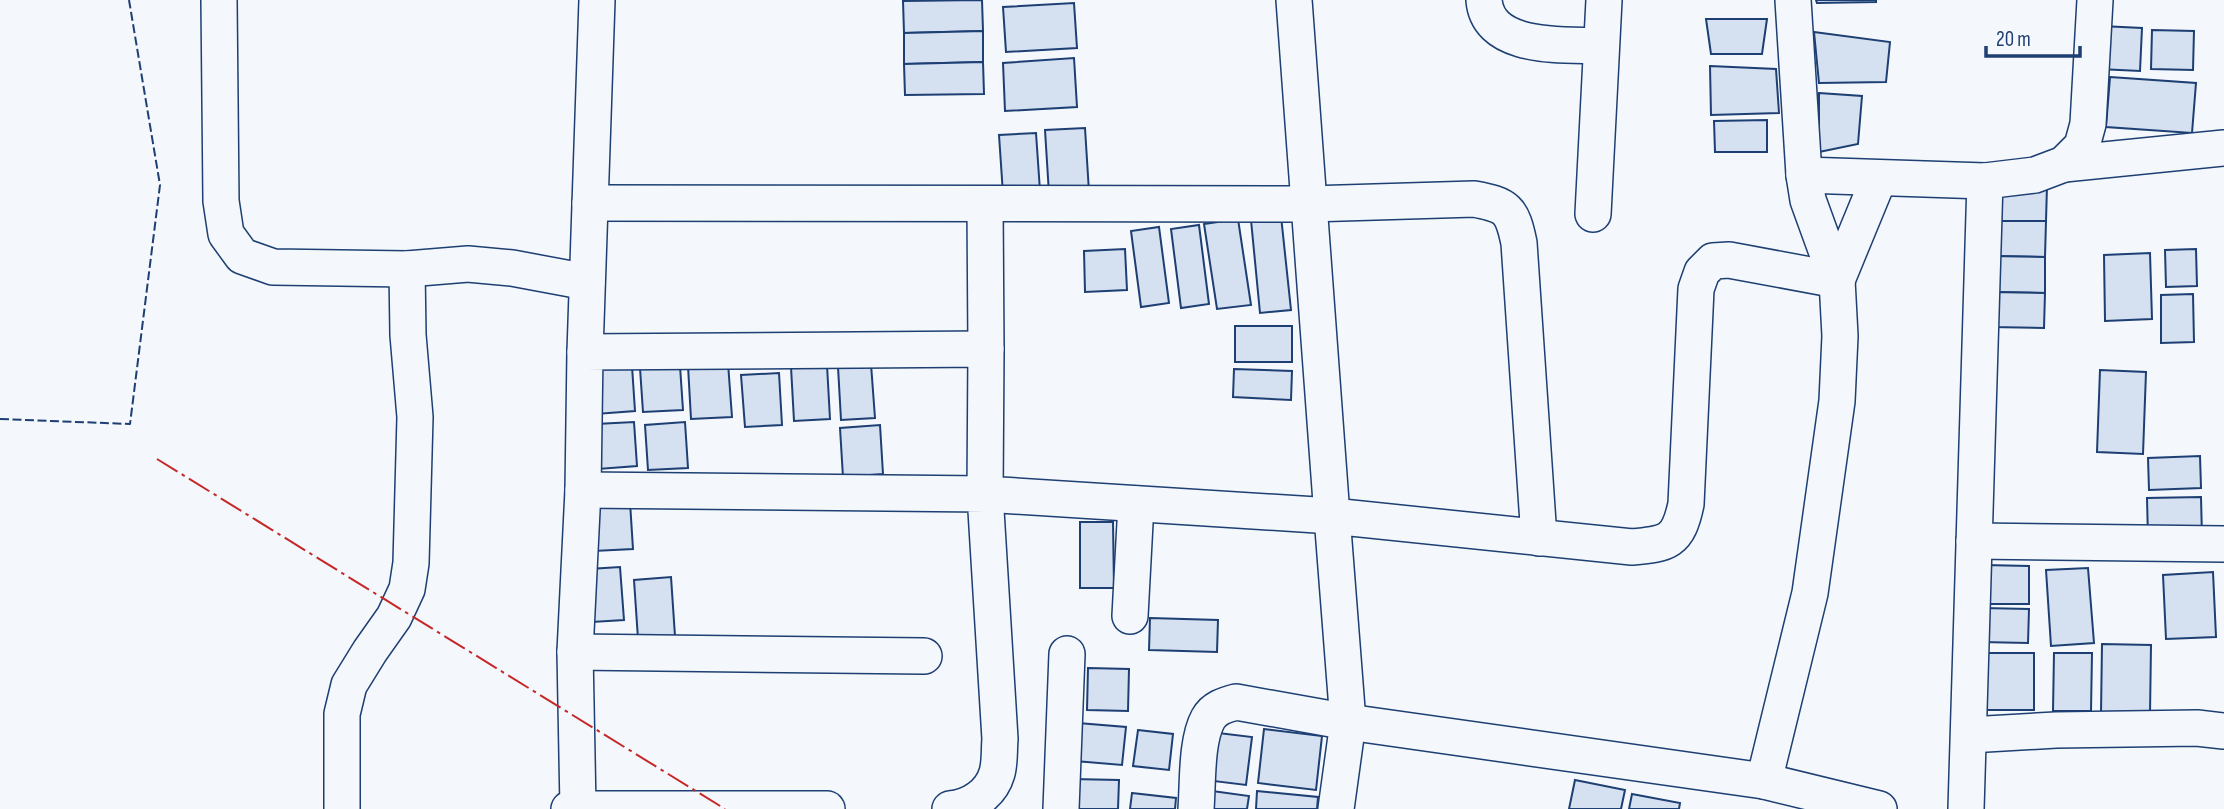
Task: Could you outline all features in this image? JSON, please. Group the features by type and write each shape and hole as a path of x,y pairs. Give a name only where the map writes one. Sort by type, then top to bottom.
{"street":[{"path":"219,0 221,201 226,234 242,256 273,267 407,269 468,264 512,268 587,282"},
{"path":"597,0 583,489 575,652 575,809 837,809"},
{"path":"1294,0 1348,722 1336,809"},
{"path":"1485,0 1497,29 1524,41 1601,46"},
{"path":"1593,214 1604,0"},
{"path":"1764,781 1810,593 1837,401 1840,336 1837,280 1808,200 1804,175 1793,0"},
{"path":"2064,164 2082,145 2088,124 2095,0"},
{"path":"1804,175 1985,181 2035,175 2064,164 2224,148"},
{"path":"1837,280 1879,177"},
{"path":"1966,809 1985,181"},
{"path":"590,203 1309,204 1474,199 1493,203 1508,210 1516,226 1519,243 1539,538"},
{"path":"950,809 998,802 1000,739 985,494 985,204"},
{"path":"583,489 985,494 1332,516 1632,547 1652,545 1671,540 1682,525 1686,504 1696,289 1702,272 1713,261 1729,260 1837,280"},
{"path":"342,809 342,714 349,685 394,617 407,589 411,563 415,417 408,335 407,269"},
{"path":"585,352 986,349"},
{"path":"1130,616 1136,504"},
{"path":"1974,541 2224,544"},
{"path":"575,652 924,656"},
{"path":"1061,809 1067,654"},
{"path":"1196,809 1202,736 1209,717 1222,706 1236,702 1348,722 1764,781 1879,809"},
{"path":"1969,735 2171,728 2224,731"}],"building":[{"path":"982,0 983,31 904,33 903,1"},
{"path":"1816,0 1876,0 1876,2 1817,3"},
{"path":"1074,3 1077,48 1006,52 1003,7"},
{"path":"1706,19 1767,19 1762,54 1711,54"},
{"path":"2101,26 2142,28 2140,71 2099,69"},
{"path":"2152,30 2194,31 2193,70 2151,69"},
{"path":"983,31 983,62 904,64 904,33"},
{"path":"1814,32 1890,42 1886,82 1819,83"},
{"path":"1074,58 1077,107 1005,111 1003,63"},
{"path":"983,62 984,94 905,95 904,64"},
{"path":"1710,66 1776,69 1779,113 1711,115"},
{"path":"2110,77 2196,83 2192,133 2106,127"},
{"path":"1819,93 1862,96 1858,144 1819,152"},
{"path":"1767,120 1767,152 1715,152 1714,121"},
{"path":"1085,128 1089,192 1049,194 1045,130"},
{"path":"1036,133 1040,191 1003,194 999,135"},
{"path":"1993,185 2047,186 2046,221 1992,221"},
{"path":"1281,216 1291,310 1260,313 1251,220"},
{"path":"1238,219 1251,305 1217,309 1204,224"},
{"path":"1992,221 2046,221 2045,257 1991,256"},
{"path":"1199,225 1209,304 1181,308 1171,229"},
{"path":"1159,227 1169,303 1141,307 1131,231"},
{"path":"1125,249 1127,290 1085,292 1084,251"},
{"path":"2196,249 2197,286 2166,287 2165,250"},
{"path":"2150,253 2152,319 2105,321 2104,255"},
{"path":"1991,256 2045,257 2045,293 1991,292"},
{"path":"1991,292 2045,293 2044,328 1990,327"},
{"path":"2193,294 2194,342 2161,343 2161,295"},
{"path":"1235,326 1292,326 1292,362 1235,362"},
{"path":"728,363 732,417 691,419 688,366"},
{"path":"871,364 875,418 841,420 838,367"},
{"path":"827,365 830,419 794,421 791,367"},
{"path":"632,366 635,411 596,414 593,369"},
{"path":"680,366 683,410 643,412 640,368"},
{"path":"1234,369 1292,371 1291,400 1233,397"},
{"path":"2100,370 2146,372 2143,454 2097,452"},
{"path":"779,373 782,425 745,427 741,375"},
{"path":"634,422 637,466 598,469 596,424"},
{"path":"685,422 688,468 648,470 645,425"},
{"path":"880,425 883,474 843,477 840,428"},
{"path":"2200,456 2201,488 2149,490 2148,458"},
{"path":"2201,497 2202,537 2148,539 2147,498"},
{"path":"630,502 633,549 594,551 591,505"},
{"path":"1080,522 1113,522 1114,588 1080,588"},
{"path":"1984,565 2029,566 2029,604 1984,604"},
{"path":"620,567 624,620 592,622 589,569"},
{"path":"2088,568 2094,643 2051,646 2046,570"},
{"path":"2213,572 2216,637 2166,639 2163,575"},
{"path":"671,577 675,636 638,639 634,580"},
{"path":"1982,608 2029,609 2028,643 1981,642"},
{"path":"1150,618 1218,620 1217,652 1149,650"},
{"path":"2102,644 2151,645 2150,714 2101,713"},
{"path":"1979,653 2034,653 2034,710 1979,710"},
{"path":"2054,653 2092,653 2091,711 2053,711"},
{"path":"1088,668 1129,669 1128,711 1087,710"},
{"path":"1078,723 1126,727 1122,765 1075,761"},
{"path":"1264,729 1322,736 1316,790 1258,783"},
{"path":"1138,730 1173,734 1169,770 1133,766"},
{"path":"1210,732 1252,737 1246,785 1205,780"},
{"path":"1072,779 1119,780 1118,809 1071,809"},
{"path":"1575,780 1625,790 1621,809 1569,809"},
{"path":"1205,790 1249,796 1247,809 1203,809"},
{"path":"1257,791 1318,797 1317,809 1256,809"},
{"path":"1132,793 1176,798 1175,809 1130,809"},
{"path":"1632,794 1680,803 1679,809 1629,809"}],"fence":[{"path":"0,419 130,424 160,185 129,0"}],"power":[{"path":"157,459 725,809"}]}
